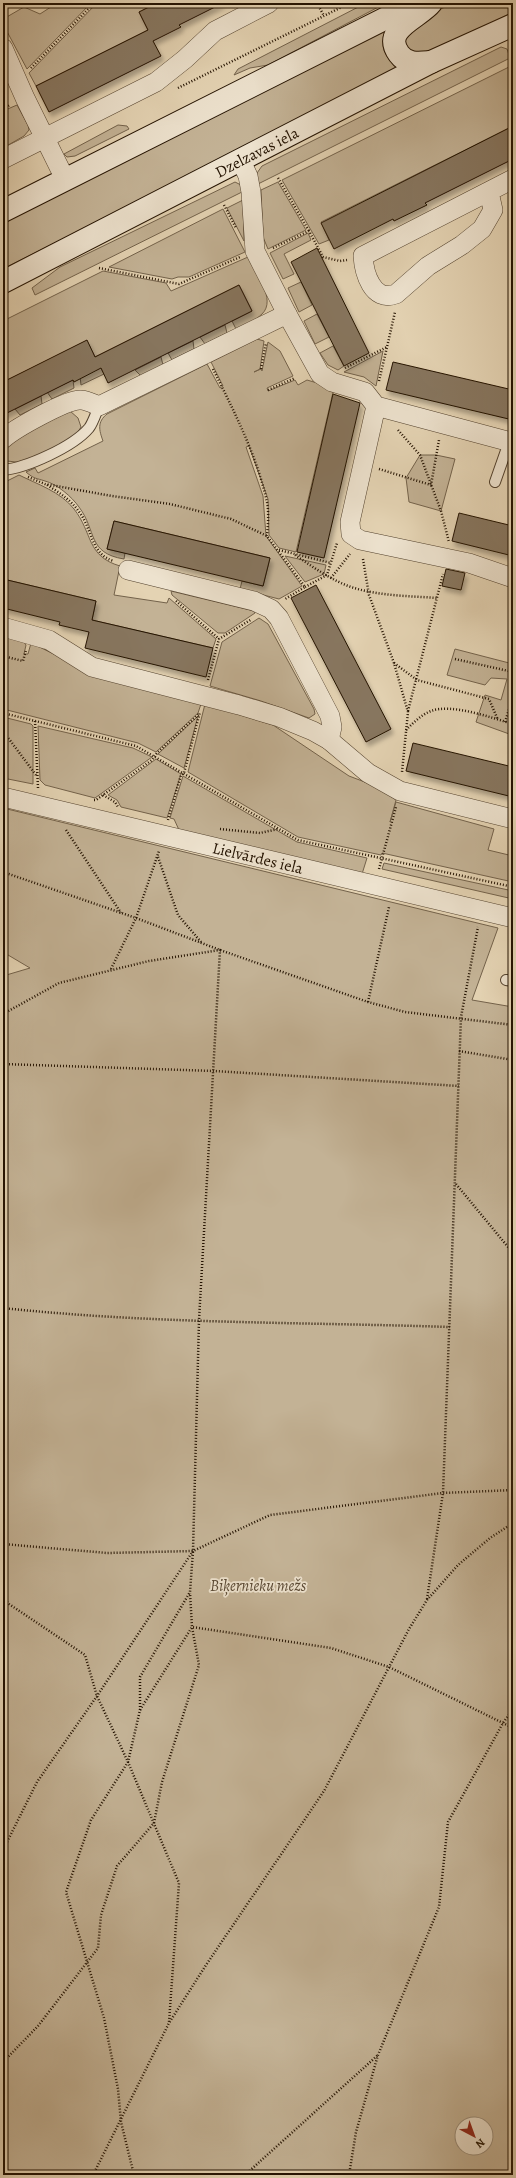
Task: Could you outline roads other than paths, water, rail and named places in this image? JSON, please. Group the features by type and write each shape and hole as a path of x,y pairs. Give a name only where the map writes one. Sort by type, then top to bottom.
{"main road":[{"path":"3,211 416,3"},
{"path":"431,3 403,24 396,33 394,40 400,55 408,62 431,62"},
{"name":"Dzelzavas iela","path":"3,282 431,62 511,31"}],"street":[{"path":"3,159 156,82 185,59 215,31 269,3"},
{"path":"3,48 44,138 65,179"},
{"path":"240,159 248,176 255,251 320,374 332,382 365,392 376,406 506,441"},
{"path":"489,192 493,210 482,228 467,242 428,266 399,292 389,296 375,289 365,274 363,256 489,192 513,180"},
{"path":"3,439 30,422 68,403 81,400 99,406 287,314"},
{"path":"376,406 350,522 351,534 360,540 469,563 513,578"},
{"path":"123,566 164,579 254,601 271,608 279,618 330,716 332,727 329,740"},
{"path":"3,628 49,640 92,667 202,705 278,717 314,731 329,740 368,773 400,791 513,819"},
{"name":"Lielvārdes iela","path":"3,797 513,918"}],"lane":[{"path":"3,470 17,469 78,439 90,428 99,406"},
{"path":"495,482 508,445 506,441"}],"park label":[{"name":"Biķernieku mežs","path":"258,1585"}]}
